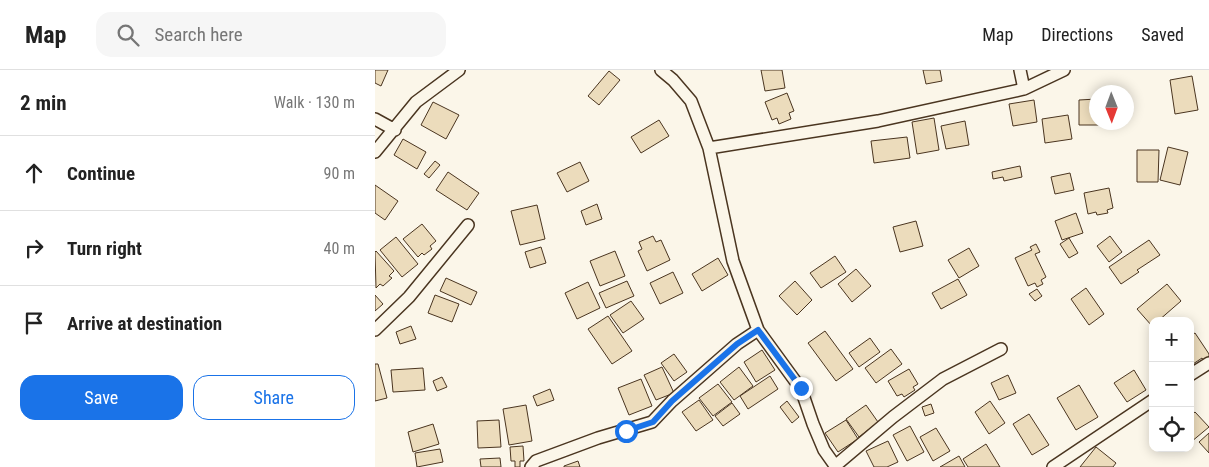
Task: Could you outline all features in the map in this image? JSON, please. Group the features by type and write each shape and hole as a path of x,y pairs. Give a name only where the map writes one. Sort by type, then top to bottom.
{"street":[{"path":"375,152 395,130 416,102 459,70"},
{"path":"661,70 673,80 691,101 709,148 733,261 758,330 801,388 824,450 835,467 893,417 943,378 1001,349"},
{"path":"1020,70 1024,89"},
{"path":"709,148 878,121 1024,89 1064,70"},
{"path":"375,119 395,130"},
{"path":"375,330 409,297 469,225"},
{"path":"531,467 536,462 598,438 653,422 672,401 737,344 758,330"},
{"path":"1194,373 1208,365"},
{"path":"1053,467 1149,403"}],"building":[{"path":"375,70 388,70 381,86 375,83"},
{"path":"761,70 782,70 785,88 765,91"},
{"path":"923,70 940,70 942,81 926,84"},
{"path":"609,71 620,80 599,105 588,96"},
{"path":"1192,76 1198,110 1175,114 1170,80"},
{"path":"787,93 794,111 789,113 791,119 779,124 777,118 772,120 765,102"},
{"path":"1089,99 1089,125 1079,125 1079,100"},
{"path":"1034,100 1037,122 1013,126 1009,104"},
{"path":"433,102 459,115 446,139 421,125"},
{"path":"1068,115 1072,139 1045,143 1042,119"},
{"path":"934,118 939,150 917,154 912,122"},
{"path":"659,120 669,136 641,153 631,137"},
{"path":"965,121 969,145 946,149 941,126"},
{"path":"907,137 910,158 874,163 871,141"},
{"path":"403,139 426,152 417,169 394,155"},
{"path":"1168,147 1188,152 1180,185 1160,180"},
{"path":"1137,150 1159,150 1158,182 1137,182"},
{"path":"435,161 440,165 429,178 424,174"},
{"path":"580,162 589,181 567,192 557,173"},
{"path":"1020,166 1022,177 1004,181 1003,177 993,179 992,172"},
{"path":"448,172 479,193 467,210 436,190"},
{"path":"1070,173 1074,190 1055,194 1051,177"},
{"path":"375,185 398,201 385,220 375,213"},
{"path":"1109,188 1113,208 1107,210 1108,213 1097,215 1096,212 1088,214 1084,193"},
{"path":"597,204 602,219 586,225 581,211"},
{"path":"537,205 545,239 520,245 511,211"},
{"path":"1076,213 1083,233 1062,240 1055,221"},
{"path":"916,221 923,246 900,252 893,227"},
{"path":"422,224 436,241 430,246 432,249 418,257 403,239"},
{"path":"653,236 656,242 661,240 670,260 647,271 638,251 642,249 639,242"},
{"path":"1110,236 1122,252 1109,262 1097,246"},
{"path":"396,237 418,264 402,277 380,250"},
{"path":"1069,238 1078,253 1069,258 1060,244"},
{"path":"1149,240 1160,255 1137,270 1139,272 1121,284 1109,267"},
{"path":"1036,244 1040,252 1035,254 1046,277 1041,280 1043,284 1037,287 1035,283 1028,286 1015,258 1032,250 1030,247"},
{"path":"541,247 546,263 530,268 525,252"},
{"path":"969,248 979,266 959,278 948,260"},
{"path":"615,251 625,276 600,286 590,261"},
{"path":"375,252 394,271 389,276 392,278 383,286 380,284 376,288"},
{"path":"835,256 846,272 821,288 810,273"},
{"path":"718,258 728,275 702,291 692,274"},
{"path":"856,269 871,286 852,302 838,284"},
{"path":"673,272 683,293 660,304 650,283"},
{"path":"446,278 477,292 471,305 440,291"},
{"path":"958,279 967,295 941,309 932,293"},
{"path":"627,281 634,296 606,308 599,293"},
{"path":"795,281 812,300 797,315 779,296"},
{"path":"588,282 600,308 577,319 565,293"},
{"path":"1167,284 1181,301 1163,317 1149,317 1149,323 1137,309"},
{"path":"1086,288 1104,314 1089,325 1071,299"},
{"path":"1037,289 1042,296 1035,301 1029,294"},
{"path":"375,295 383,304 375,311"},
{"path":"435,295 459,304 452,322 428,313"},
{"path":"631,301 644,319 623,333 610,315"},
{"path":"608,316 632,351 612,364 588,329"},
{"path":"411,326 416,339 400,344 396,332"},
{"path":"825,331 853,369 836,381 808,343"},
{"path":"1194,334 1209,354 1209,363 1206,365 1202,358 1194,363"},
{"path":"870,338 880,352 859,367 849,353"},
{"path":"891,349 902,364 876,383 865,368"},
{"path":"762,350 775,370 756,382 744,362"},
{"path":"674,354 687,372 674,381 661,363"},
{"path":"375,364 378,364 387,398 375,401"},
{"path":"662,367 674,393 656,400 644,375"},
{"path":"739,367 753,386 734,400 720,382"},
{"path":"423,368 425,390 393,392 391,370"},
{"path":"909,369 918,384 913,387 915,390 904,397 902,394 897,396 888,381"},
{"path":"1134,370 1146,390 1127,402 1114,383"},
{"path":"1008,375 1016,393 999,400 991,383"},
{"path":"770,376 778,389 748,409 740,396"},
{"path":"442,377 447,387 437,391 433,381"},
{"path":"641,379 652,406 629,415 618,388"},
{"path":"718,384 732,402 713,416 699,398"},
{"path":"1079,385 1098,417 1076,430 1057,398"},
{"path":"550,389 554,400 537,406 533,396"},
{"path":"699,400 713,420 696,431 682,412"},
{"path":"787,401 799,417 792,423 780,407"},
{"path":"990,401 1005,423 989,434 975,412"},
{"path":"732,403 740,414 723,426 715,416"},
{"path":"931,404 934,413 925,416 922,407"},
{"path":"526,405 532,441 509,445 503,409"},
{"path":"866,405 878,422 859,437 846,419"},
{"path":"1194,413 1209,427 1194,440"},
{"path":"1029,414 1049,445 1032,455 1013,424"},
{"path":"499,420 501,447 478,448 477,421"},
{"path":"846,420 858,439 838,452 825,433"},
{"path":"433,424 439,444 413,452 408,432"},
{"path":"910,426 924,452 907,461 893,435"},
{"path":"936,428 950,451 933,461 920,437"},
{"path":"1209,433 1209,453 1199,442"},
{"path":"888,441 898,462 887,467 874,467 866,451"},
{"path":"986,444 1000,467 968,467 963,459"},
{"path":"523,446 524,461 520,461 520,467 515,467 515,461 511,461 510,447"},
{"path":"1096,447 1116,463 1113,467 1080,467"},
{"path":"440,449 443,462 417,467 415,453"},
{"path":"959,456 965,467 940,467"},
{"path":"500,458 501,467 481,467 480,459"},
{"path":"578,461 580,467 564,467 564,466"}],"route":[{"path":"626,431 653,422 672,401 737,344 758,330 801,388"}]}
